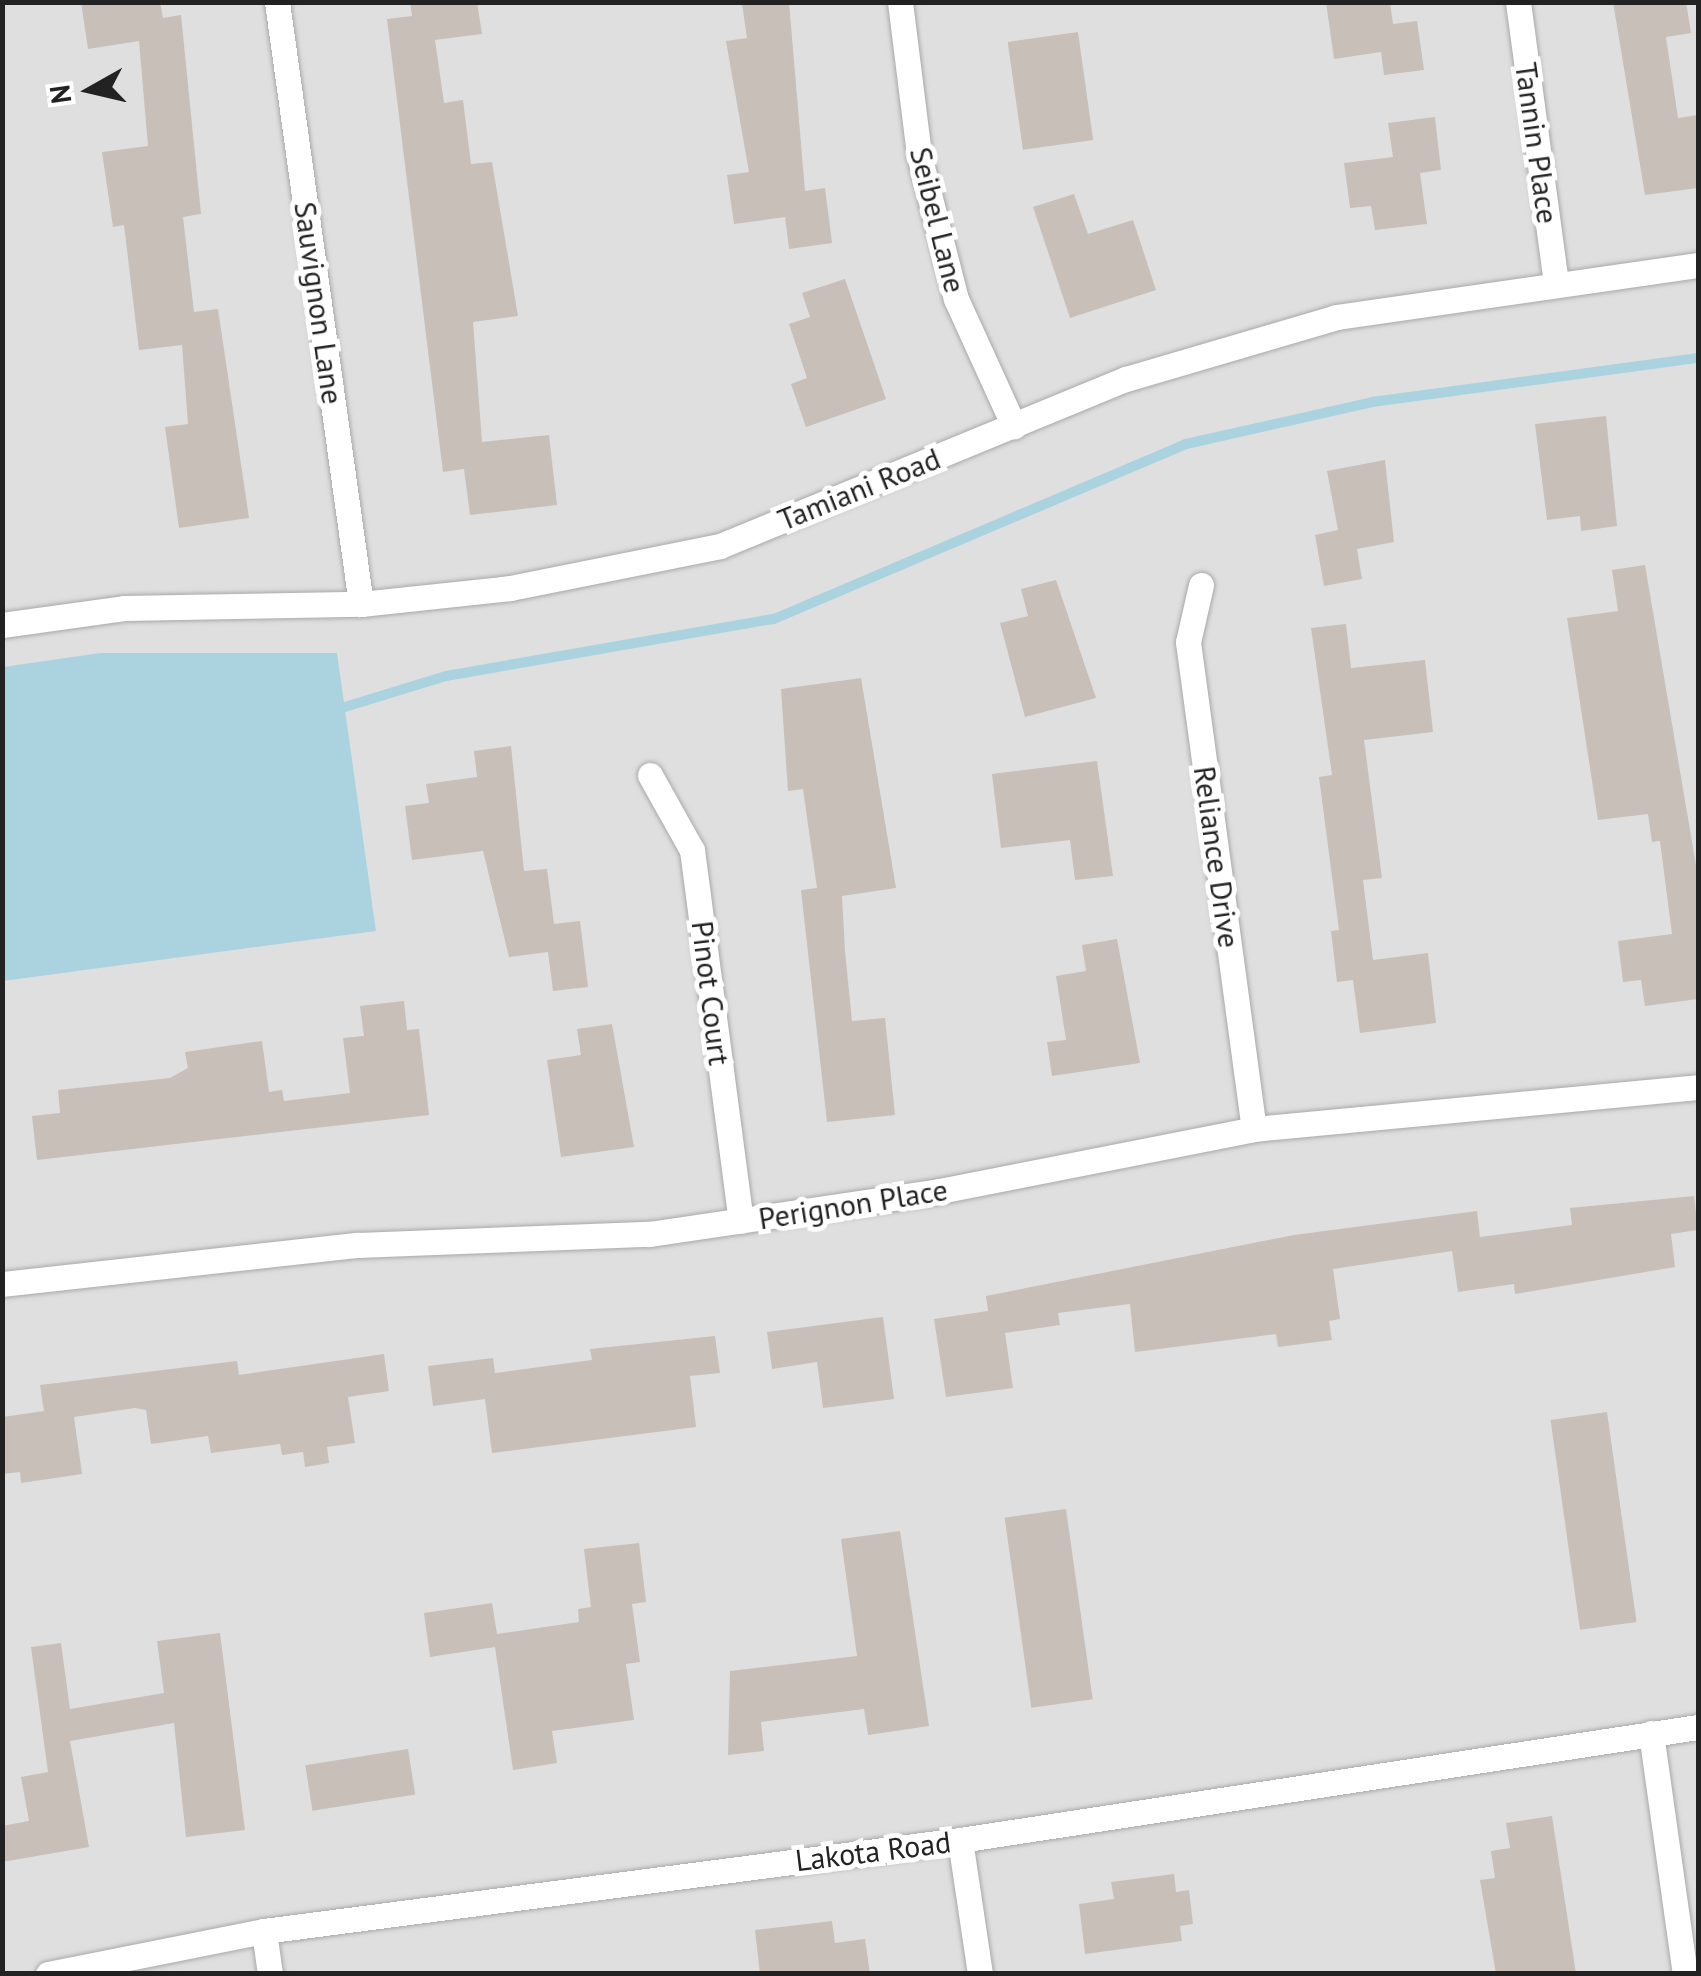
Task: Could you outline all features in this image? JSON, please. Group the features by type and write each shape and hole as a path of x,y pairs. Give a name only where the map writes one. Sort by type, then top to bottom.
{"street":[{"name":"Sauvignon Lane","path":"278,2 361,604"},
{"name":"Seibel Lane","path":"900,2 919,155 956,298 1014,426"},
{"name":"Tannin Place","path":"1518,2 1556,283"},
{"name":"Tamiani Road","path":"2,625 124,608 361,604 510,588 720,546 1126,379 1336,317 1698,264"},
{"name":"Reliance Drive","path":"1201,586 1188,642 1254,1129"},
{"name":"Pinot Court","path":"650,774 692,850 741,1221"},
{"name":"Perignon Place","path":"2,1284 358,1245 741,1221 1254,1129 1698,1087"},
{"name":"Lakota Road","path":"48,1974 264,1931 960,1840 1698,1727"},
{"path":"1651,1733 1685,1974"},
{"path":"960,1840 980,1974"},
{"path":"264,1931 270,1974"}],"shaded area":[{"path":"3,3 1698,3 1698,1974 3,1974"}],"water":[{"path":"100,653 337,653 376,931 3,981 3,667"}],"building":[{"path":"81,2 160,2 163,18 181,15 201,214 183,217 194,312 218,309 249,518 179,528 165,427 188,424 182,345 139,350 124,225 113,227 102,152 148,146 139,41 88,49"},
{"path":"410,2 477,2 482,34 435,40 444,103 463,100 471,164 492,162 518,316 473,322 482,442 549,435 557,505 470,515 464,469 443,472 387,19 412,16"},
{"path":"789,2 805,191 825,188 832,243 789,249 785,217 734,224 727,175 749,172 726,41 747,38 742,4"},
{"path":"1326,2 1390,2 1393,24 1417,21 1424,70 1384,75 1381,52 1334,59"},
{"path":"1613,2 1686,2 1691,33 1666,37 1678,118 1698,115 1698,188 1645,195"},
{"path":"1078,32 1093,140 1023,150 1008,42"},
{"path":"1435,117 1441,170 1420,173 1427,224 1375,230 1371,206 1350,208 1344,163 1393,157 1388,123"},
{"path":"1074,194 1088,234 1133,220 1156,290 1070,318 1033,207"},
{"path":"845,279 886,399 806,427 791,384 807,378 789,324 810,317 802,293"},
{"path":"1606,416 1617,526 1581,531 1580,516 1547,520 1535,424"},
{"path":"1385,460 1394,542 1357,549 1362,579 1324,586 1315,535 1338,530 1327,471"},
{"path":"1645,565 1698,877 1698,999 1645,1006 1641,980 1623,982 1618,941 1672,934 1660,841 1652,842 1648,814 1598,820 1567,618 1618,611 1612,570"},
{"path":"1056,580 1096,698 1025,717 1000,623 1028,616 1021,589"},
{"path":"1346,624 1351,668 1425,660 1433,732 1364,740 1382,878 1363,880 1373,960 1428,953 1436,1023 1360,1033 1353,980 1337,982 1331,931 1339,930 1319,777 1332,775 1311,628"},
{"path":"861,678 896,888 842,896 845,951 852,1021 885,1018 895,1115 827,1122 801,890 817,888 803,789 788,791 781,689"},
{"path":"511,746 524,871 547,869 554,924 580,921 588,987 553,991 548,952 509,957 483,851 412,860 405,806 429,803 426,784 477,777 474,751"},
{"path":"1097,761 1113,876 1075,880 1070,840 1001,848 992,774"},
{"path":"1117,939 1140,1063 1052,1076 1047,1042 1066,1040 1056,976 1086,971 1082,945"},
{"path":"404,1001 407,1030 419,1029 429,1115 37,1160 32,1116 60,1113 58,1090 170,1078 188,1068 185,1052 262,1041 269,1092 282,1090 284,1101 350,1093 343,1038 364,1036 360,1006"},
{"path":"612,1024 634,1147 561,1157 547,1060 581,1055 577,1029"},
{"path":"1694,1196 1698,1230 1671,1234 1675,1267 1515,1294 1514,1284 1458,1292 1452,1251 1333,1269 1340,1319 1329,1321 1332,1340 1278,1347 1276,1334 1135,1352 1130,1304 1058,1313 1060,1325 1005,1333 1013,1388 946,1397 934,1319 988,1311 986,1296 1294,1235 1477,1211 1480,1237 1572,1225 1570,1208"},
{"path":"883,1317 894,1399 823,1408 817,1362 772,1369 767,1332"},
{"path":"715,1336 720,1373 690,1376 696,1427 492,1453 485,1399 433,1406 428,1366 493,1358 495,1373 592,1360 590,1349"},
{"path":"384,1354 389,1391 348,1397 355,1443 327,1447 329,1463 305,1467 303,1452 282,1455 280,1444 211,1453 208,1436 151,1444 146,1410 135,1408 74,1417 82,1474 21,1483 20,1472 2,1474 2,1417 44,1411 40,1385 237,1361 239,1375"},
{"path":"1607,1412 1637,1622 1580,1630 1551,1420"},
{"path":"1066,1509 1093,1699 1031,1708 1005,1518"},
{"path":"900,1531 929,1726 868,1735 864,1709 761,1722 764,1751 728,1755 730,1671 857,1656 841,1539"},
{"path":"639,1543 646,1602 632,1604 640,1662 626,1664 634,1720 552,1731 557,1763 513,1770 495,1647 430,1657 424,1613 492,1603 497,1634 579,1622 578,1609 591,1607 584,1549"},
{"path":"220,1633 245,1830 186,1837 174,1723 70,1741 89,1847 2,1862 2,1826 29,1821 21,1777 48,1772 31,1647 61,1643 70,1709 164,1693 157,1641"},
{"path":"408,1749 415,1794 312,1811 305,1765"},
{"path":"1552,1816 1576,1974 1496,1974 1480,1880 1495,1878 1491,1851 1510,1848 1506,1823"},
{"path":"1174,1874 1176,1892 1189,1890 1193,1924 1180,1926 1182,1941 1085,1954 1079,1904 1114,1899 1111,1882"},
{"path":"832,1921 835,1943 865,1939 870,1974 760,1974 755,1930"}],"waterway":[{"path":"335,710 446,676 774,619 1186,444 1372,402 1698,358"}]}
